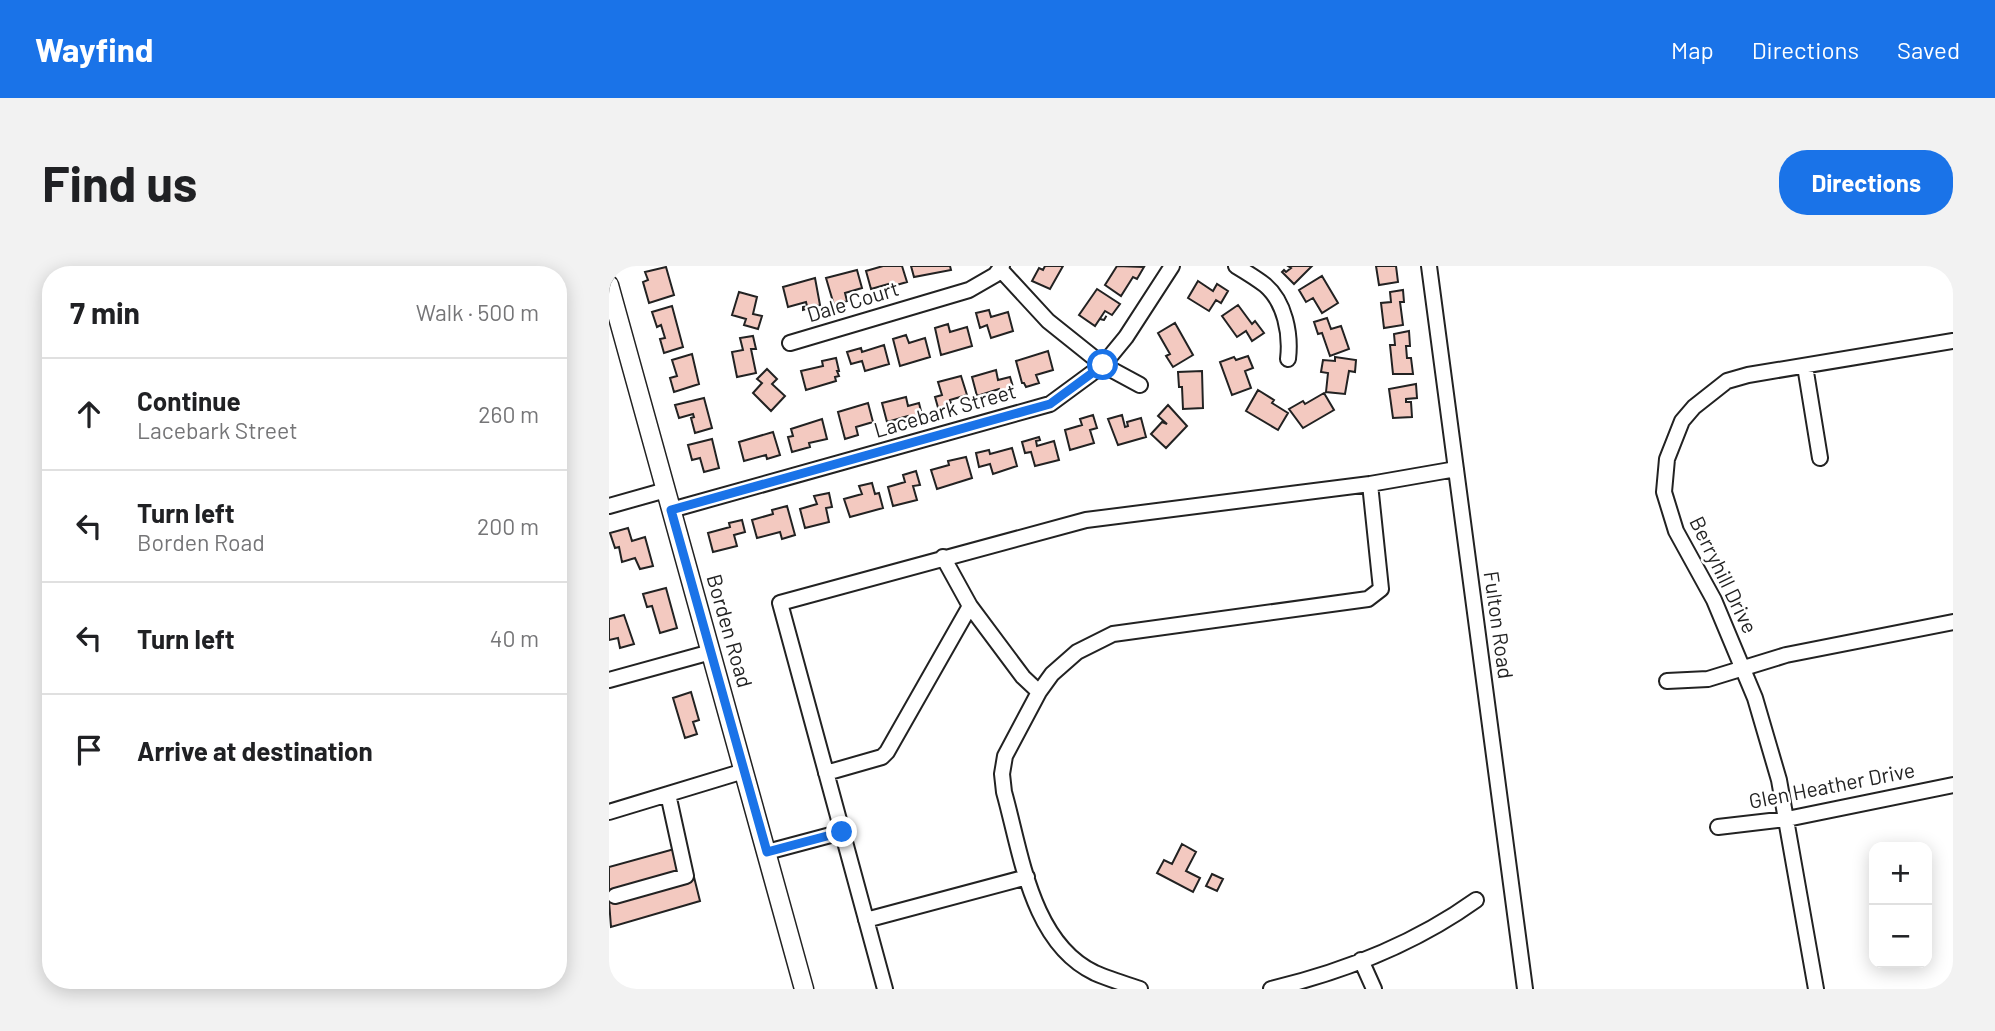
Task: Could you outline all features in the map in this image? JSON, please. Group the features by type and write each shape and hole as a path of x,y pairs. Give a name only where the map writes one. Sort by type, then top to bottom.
{"main road":[{"name":"Borden Road","path":"609,285 804,989"}],"street":[{"name":"Lacebark Street","path":"671,510 1050,404 1103,365 1126,337 1172,266"},
{"path":"1236,266 1272,292 1285,317 1290,344 1288,359"},
{"name":"Fulton Road","path":"1429,266 1525,989"},
{"path":"1001,267 1048,321 1103,365 1140,385"},
{"name":"Dale Court","path":"790,343 969,290 995,275 1001,267"},
{"name":"Berryhill Drive","path":"1815,989 1779,780 1744,668 1714,600 1676,531 1664,492 1667,459 1682,421 1694,407 1727,381 1748,375 1953,341"},
{"path":"1805,366 1820,458"},
{"path":"885,989 780,603 1086,520 1370,484 1456,469"},
{"path":"1140,989 1093,972 1069,955 1054,938 1034,904 1004,792 1002,774 1005,756 1039,692 1052,674 1077,652 1113,634 1368,599 1381,589 1370,484"},
{"path":"609,506 666,490"},
{"path":"943,557 970,606 1023,677 1039,692"},
{"path":"826,774 882,757 887,752 970,606"},
{"path":"1667,681 1707,679 1786,655 1953,622"},
{"path":"609,680 711,652"},
{"path":"609,811 744,771"},
{"name":"Glen Heather Drive","path":"1718,827 1787,819 1953,785"},
{"path":"615,896 686,876 668,794"},
{"path":"767,852 842,832"},
{"path":"866,920 1027,877"},
{"path":"1271,989 1314,979 1361,960 1455,914 1476,900"},
{"path":"1361,960 1374,989"}],"building":[{"path":"883,266 902,266 907,282 871,289 866,271"},
{"path":"911,266 950,266 951,270 914,277"},
{"path":"1045,266 1063,266 1050,289 1032,281 1039,268 1043,270"},
{"path":"1117,266 1144,267 1137,279 1133,277 1121,296 1105,285"},
{"path":"1288,266 1312,266 1294,284 1282,272 1291,268"},
{"path":"1376,266 1396,266 1398,282 1379,285"},
{"path":"666,267 674,295 649,303 643,282 648,280 645,272"},
{"path":"857,270 862,288 845,293 847,301 834,305 826,278"},
{"path":"1322,276 1338,303 1322,313 1313,298 1306,302 1299,290"},
{"path":"815,278 820,305 803,310 803,307 807,306 806,302 788,307 783,287"},
{"path":"1198,281 1213,291 1217,284 1228,291 1221,303 1216,300 1209,311 1188,298"},
{"path":"1097,289 1120,304 1112,315 1105,311 1095,326 1079,315"},
{"path":"1403,290 1404,302 1400,302 1403,325 1384,328 1381,303 1391,302 1390,292"},
{"path":"739,292 757,297 753,314 762,316 758,329 744,325 746,319 732,315"},
{"path":"1238,305 1252,324 1255,321 1264,333 1252,341 1246,331 1237,337 1222,316"},
{"path":"672,306 683,347 664,353 660,339 665,338 661,325 657,327 652,312"},
{"path":"989,310 991,317 1008,312 1013,331 991,338 987,325 980,328 976,313"},
{"path":"1327,318 1331,329 1341,326 1349,349 1330,356 1322,333 1318,334 1314,322"},
{"path":"1175,323 1193,355 1173,367 1166,356 1170,354 1158,333"},
{"path":"948,324 950,332 967,327 972,346 941,355 935,328"},
{"path":"1409,331 1410,346 1406,346 1407,358 1411,358 1413,374 1393,374 1390,345 1395,345 1394,334"},
{"path":"906,335 909,343 925,338 930,357 900,366 893,339"},
{"path":"753,336 756,349 751,349 756,373 737,377 732,352 743,350 740,338"},
{"path":"884,345 889,364 865,371 862,361 851,364 847,352 861,348 862,352"},
{"path":"1048,351 1053,370 1036,375 1039,383 1026,387 1022,383 1016,361"},
{"path":"692,354 699,384 674,392 670,378 677,376 672,360"},
{"path":"1248,356 1253,368 1245,371 1251,388 1232,395 1220,362"},
{"path":"1335,357 1356,360 1355,372 1349,371 1345,394 1326,392 1328,373 1321,372 1323,360 1335,361"},
{"path":"836,358 839,376 835,377 836,381 806,390 801,371 823,366 822,361"},
{"path":"767,369 777,379 772,384 785,396 771,411 753,393 762,383 757,379"},
{"path":"996,370 998,380 1010,377 1014,390 1001,394 999,389 977,396 972,377"},
{"path":"1202,371 1203,408 1183,409 1178,372"},
{"path":"961,376 967,395 950,400 952,408 939,411 935,397 942,395 938,382"},
{"path":"1416,384 1417,398 1406,399 1406,402 1411,402 1412,417 1393,418 1389,389"},
{"path":"1258,390 1288,413 1278,430 1246,411"},
{"path":"1324,393 1334,410 1303,428 1289,409 1303,401 1305,404"},
{"path":"906,397 908,406 919,403 922,415 887,422 882,403"},
{"path":"704,398 712,428 695,433 691,418 694,417 693,414 679,418 675,405"},
{"path":"868,403 873,422 856,427 858,435 845,439 838,412"},
{"path":"1168,405 1187,426 1166,448 1151,434 1162,422 1167,424 1158,416"},
{"path":"1093,415 1097,428 1090,430 1094,443 1070,450 1065,430 1082,425 1080,419"},
{"path":"1122,415 1125,427 1128,426 1127,422 1141,418 1146,437 1118,445 1108,419"},
{"path":"822,419 827,439 809,443 810,447 792,452 788,437 793,436 791,429"},
{"path":"773,432 780,455 767,459 766,455 744,461 739,442"},
{"path":"1039,437 1037,446 1054,441 1059,460 1035,466 1031,452 1025,453 1022,442"},
{"path":"712,439 719,468 704,472 700,458 692,460 688,445"},
{"path":"1012,448 1017,466 993,474 990,464 979,467 976,453 989,450 990,454"},
{"path":"966,457 972,478 937,489 931,470 949,465 948,461"},
{"path":"916,471 920,485 913,486 917,500 893,506 888,487 905,482 903,475"},
{"path":"872,483 875,494 879,493 883,508 850,517 844,499 862,494 859,486"},
{"path":"829,493 832,507 826,508 829,522 805,528 800,509 817,504 814,496"},
{"path":"787,506 795,535 782,539 780,532 757,538 752,520 773,514 772,510"},
{"path":"742,520 745,532 734,535 737,546 713,552 708,533 730,527 729,523"},
{"path":"628,528 632,541 645,537 653,566 640,569 635,558 622,562 619,547 615,548 610,533"},
{"path":"666,588 677,628 660,633 652,606 647,607 643,594"},
{"path":"624,615 634,644 620,648 618,638 609,640 609,619"},
{"path":"691,692 699,720 693,722 697,734 685,738 673,698"},
{"path":"1182,844 1196,852 1186,871 1200,878 1193,892 1157,873 1164,860 1172,864"},
{"path":"678,848 683,872 609,893 609,867"},
{"path":"1212,874 1223,879 1217,891 1206,886"},
{"path":"694,877 700,901 611,927 609,901"}],"fence":[{"path":"1100,319 1104,320 1108,313"}],"route":[{"path":"842,832 767,852 671,510 1050,404 1103,365"}]}
